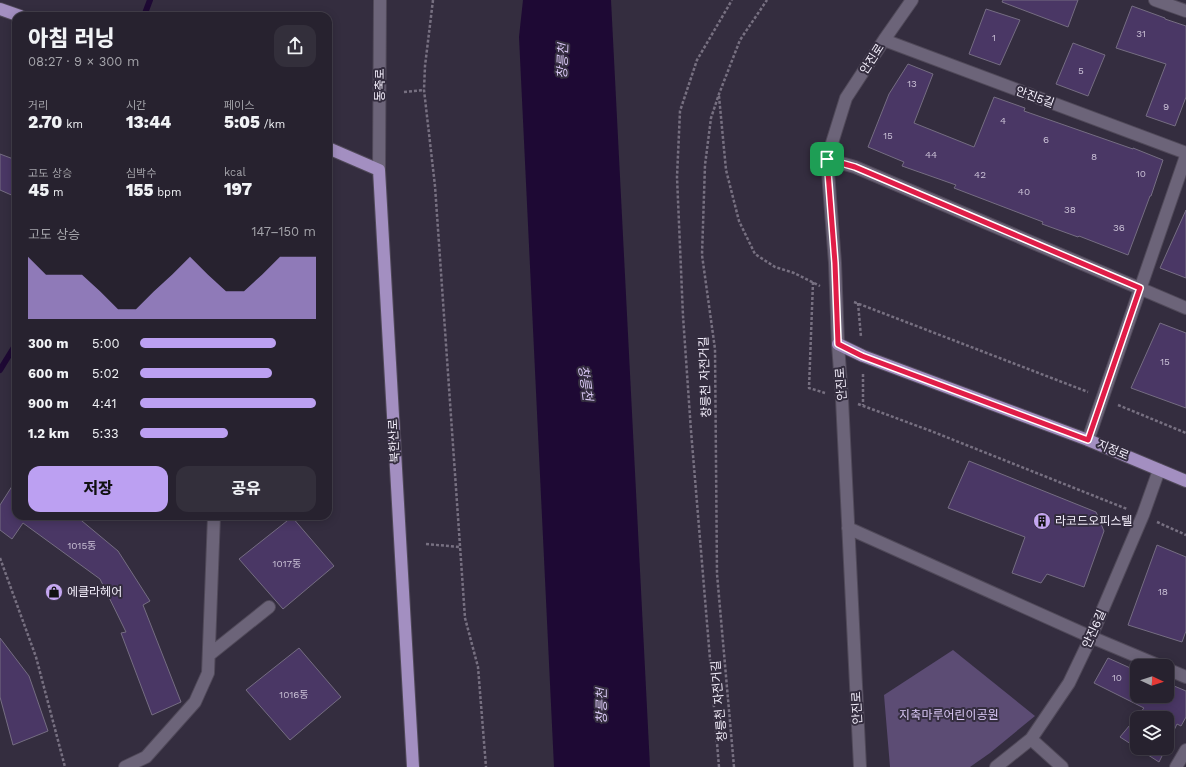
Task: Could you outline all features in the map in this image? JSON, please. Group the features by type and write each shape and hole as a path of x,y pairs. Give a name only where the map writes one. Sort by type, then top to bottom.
{"main road":[{"path":"0,8 12,13"},
{"path":"332,150 379,170"},
{"name":"북한산로","path":"379,170 413,767"},
{"name":"지정로","path":"838,344 862,356 1088,440 1186,481"}],"street":[{"name":"동축로","path":"379,170 380,0"},
{"name":"안진로","path":"860,767 838,344 836,269 827,159 846,98 912,0"},
{"path":"1155,0 1186,11"},
{"name":"안진5길","path":"884,40 1186,153"},
{"path":"1088,440 1186,156"},
{"path":"827,159 855,167 1186,308"},
{"name":"안진6길","path":"996,767 1031,740 1069,683 1091,637 1143,515 1159,470"},
{"path":"125,767 146,757 195,702 208,673 216,520"},
{"path":"848,528 1143,659"},
{"path":"209,655 269,607"},
{"path":"1174,672 1186,677"},
{"path":"1031,740 1062,767"},
{"path":"1176,767 1186,750"}],"path":[{"path":"433,0 425,66 424,90 435,186 465,618 478,666 486,767"},
{"path":"719,767 683,316 677,177 680,111 697,60 732,0"},
{"name":"창릉천 자전거길","path":"734,767 717,574 715,349 702,255 705,165 711,118 719,94 740,40 767,0"},
{"path":"404,92 424,90"},
{"path":"719,94 726,170 739,220 755,254 775,267 794,273 813,282 809,388"},
{"path":"858,303 1077,388"},
{"path":"863,405 1114,504"},
{"path":"1124,408 1186,433"},
{"path":"1166,526 1186,535"},
{"path":"426,544 460,547"},
{"path":"0,558 36,657 65,767"}],"green space":[{"name":"지축마루어린이공원","path":"953,650 1035,716 990,753 970,767 890,767 884,695"}],"water":[{"name":"창릉천","path":"523,0 611,0 650,767 554,767 519,37"}],"building":[{"path":"1003,0 1078,0 1068,27 1002,2"},
{"path":"1132,6 1186,26 1186,97 1175,126 1146,116 1166,64 1116,48"},
{"path":"986,9 1020,20 1000,65 969,54"},
{"path":"1073,43 1105,55 1088,96 1056,84"},
{"path":"908,64 933,74 914,123 974,147 994,97 1025,108 1024,111 1133,148 1163,160 1128,255 1079,236 1078,237 1042,224 1043,222 954,188 956,185 902,166 904,162 868,147 889,94"},
{"path":"0,154 12,158 12,195 0,190"},
{"path":"1186,210 1186,278 1160,268"},
{"path":"1160,323 1186,333 1186,408 1131,388"},
{"name":"라코드오피스텔","path":"969,461 1096,512 1104,531 1084,587 1047,574 1041,583 1012,573 1025,537 948,508"},
{"path":"12,486 12,520 81,520 118,551 150,601 143,605 181,702 152,715 121,633 126,632 100,579 23,523 12,539 0,530 0,505"},
{"path":"288,520 295,520 334,566 283,609 239,559"},
{"path":"1157,545 1186,557 1186,631 1182,642 1128,625"},
{"path":"0,638 29,676 48,731 13,745 0,697"},
{"path":"299,648 341,697 290,740 246,690"},
{"path":"1108,658 1130,668 1130,701 1094,683"},
{"path":"1174,686 1186,691 1186,717 1181,726 1177,724 1174,730 1174,711 1142,711 1144,708 1134,703 1174,703"},
{"path":"1130,725 1130,743 1120,737"},
{"path":"1148,755 1162,755 1159,762"}],"waterway":[{"path":"146,12 150,0"},
{"path":"0,370 12,350"}],"place":[{"name":"라코드오피스텔","path":"1042,521"},
{"name":"에클라헤어","path":"54,592"}],"route":[{"path":"827,159 855,167 1140,288 1088,440 862,356 838,344 837,295 827,159"}]}
